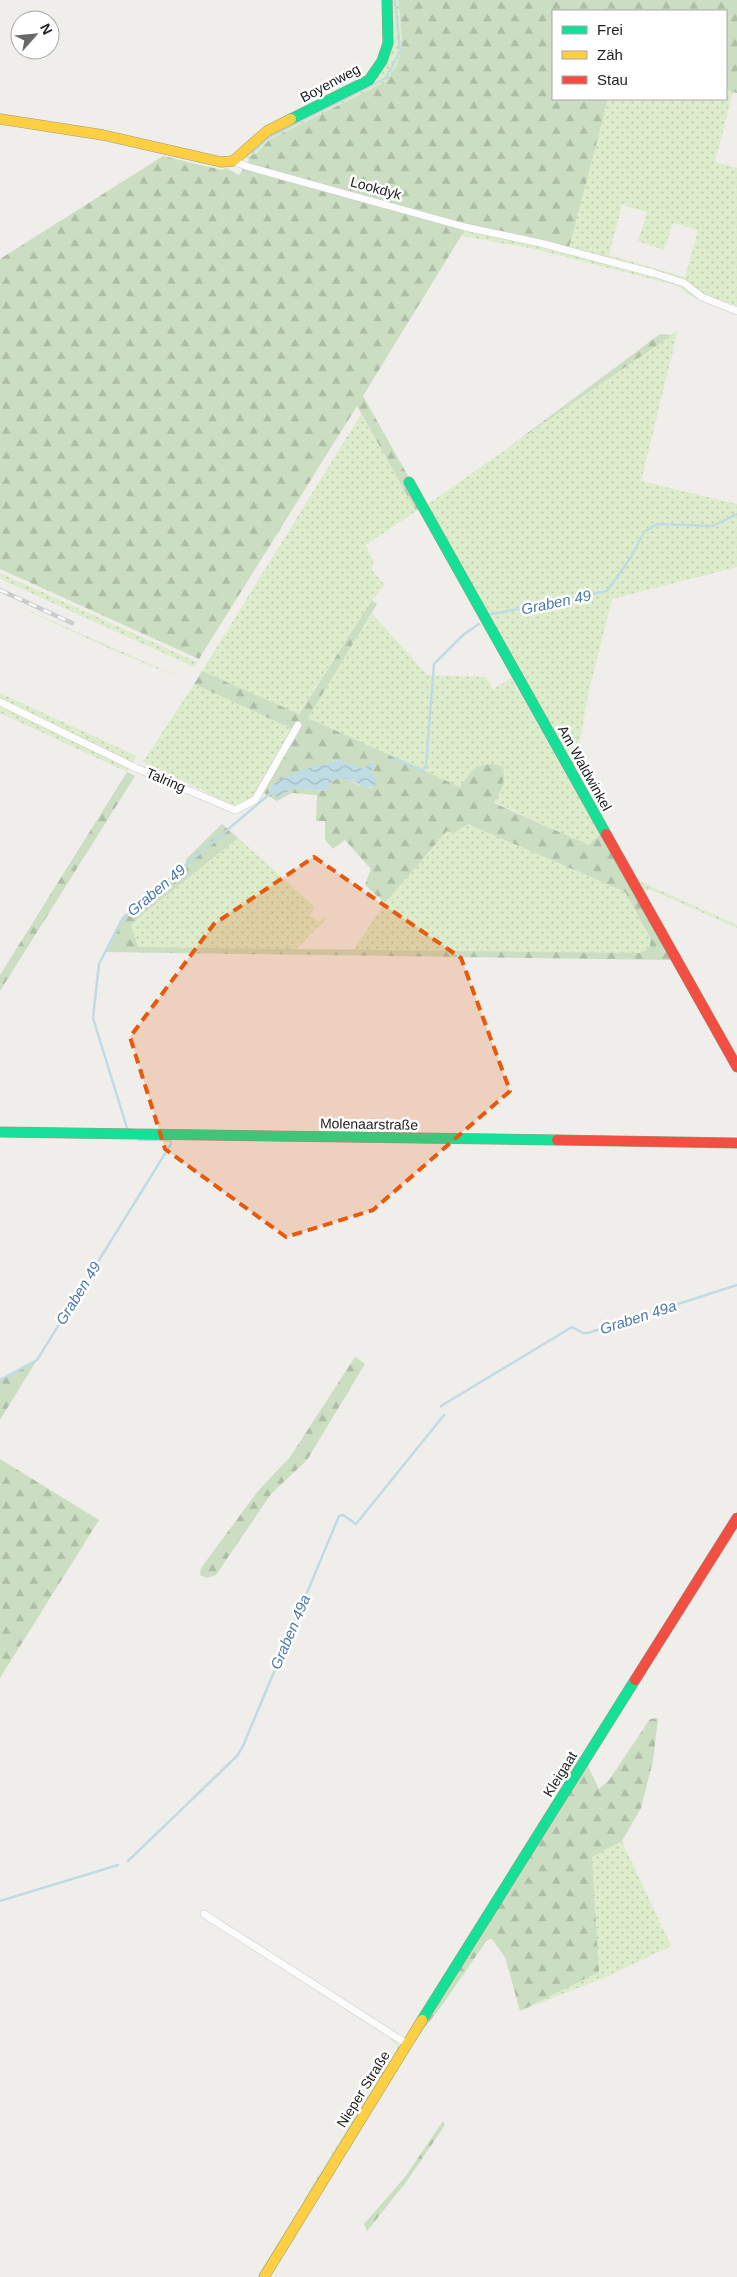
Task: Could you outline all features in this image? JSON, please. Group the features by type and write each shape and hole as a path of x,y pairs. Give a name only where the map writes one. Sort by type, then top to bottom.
{"street":[{"name":"Boyenweg","path":"233,161 267,131 369,80 379,69 388,50 390,23 387,0"},
{"name":"Lookdyk","path":"0,119 103,135 207,160 233,161 258,170 465,227 540,243 654,273 684,283 702,297 737,311"},
{"name":"Am Waldwinkel","path":"409,482 737,1067"},
{"name":"Talring","path":"0,702 136,768 235,810 255,800 298,725"},
{"name":"Molenaarstraße","path":"0,1132 737,1142"},
{"name":"Kleigaat","path":"407,2044 737,1518"},
{"name":"Nieper Straße","path":"204,1914 407,2044 264,2277"}],"highlighted area":[{"path":"314,857 461,958 510,1091 373,1210 286,1237 165,1149 130,1037 214,924"}],"green space":[{"path":"390,0 398,0 402,43 398,63 385,82 269,140 248,162 247,155 262,139 382,70"},
{"path":"398,0 737,0 737,93 727,90 727,10 552,10 552,100 608,100 569,248 468,224 252,165 248,162 251,155 256,154 269,140 385,82 398,63 402,33"},
{"path":"727,90 733,92 715,162 737,168 737,306 704,295 677,278 569,248 608,100 727,100","holes":["622,205 647,212 638,241 664,250 673,223 698,230 685,277 609,255"]},
{"path":"163,156 222,170 226,168 239,175 245,167 466,228 363,396 425,506 416,511 357,406 199,659 0,569 0,259"},
{"path":"466,228 679,283 711,305 687,294 679,286 530,248 461,236"},
{"path":"678,330 641,481 737,504 737,567 612,599 588,695 575,771 425,506"},
{"path":"660,334 672,335 509,447"},
{"path":"361,414 416,511 366,545 373,561 372,570 385,585 372,600 298,714 202,671"},
{"path":"0,573 197,662 194,667 0,579"},
{"path":"0,598 186,680 115,651"},
{"path":"372,600 377,604 308,718 460,787 473,771 483,765 489,764 503,767 504,777 502,786 494,803 589,845 600,834 674,960 104,952 122,917 186,863 186,859 222,824 238,838 142,915 131,926 138,947 641,953 650,947 650,937 625,892 468,824 454,833 447,831 385,903 365,885 371,869 345,840 333,849 325,840 325,821 316,821 317,795 292,793 277,801 262,792 299,732 194,684 202,671 299,714","holes":["339,760 363,770 372,788 340,778 334,780 324,791 294,788 279,797 310,768"]},
{"path":"372,613 427,675 486,677 493,689 511,678 600,834 589,845 494,802 500,793 466,777 461,788 308,718"},
{"path":"194,684 292,729 252,797 241,805 235,806 143,762"},
{"path":"0,693 137,756 127,772 0,713"},
{"path":"127,772 135,776 0,991 0,975"},
{"path":"468,824 625,892 650,937 650,947 641,953 353,950 385,903 447,831 454,833"},
{"path":"238,838 315,907 310,915 319,922 323,917 326,919 296,949 138,947 131,927 142,915"},
{"path":"637,880 737,925 737,928 652,890 642,890"},
{"path":"355,1357 365,1364 307,1460 271,1494 216,1575 207,1578 200,1575 201,1568 258,1491 290,1457"},
{"path":"37,1360 0,1420 0,1379"},
{"path":"0,1459 99,1520 0,1678"},
{"path":"658,1718 653,1761 641,1808 622,1841 592,1857 599,1972 520,2011 505,1957 492,1939 487,1940 443,2004 416,2039 435,2003 586,1762 599,1789 609,1780 650,1719"},
{"path":"622,1841 671,1946 608,1976 520,2011 598,1972 592,1857"},
{"path":"384,2032 397,2042 400,2049 307,2202 303,2200 398,2047"},
{"path":"443,2121 445,2125 407,2181 367,2231 364,2224 405,2177"}],"water":[{"path":"339,760 363,769 372,763 377,765 369,772 377,777 375,786 366,788 351,781 339,779 333,781 324,791 294,788 279,797 268,790 281,779 291,774"}],"waterway":[{"path":"253,154 254,150 268,138 386,78 400,51 395,0"},
{"name":"Graben 49","path":"488,615 607,591 631,557 644,532 657,524 713,526 737,514"},
{"name":"Graben 49","path":"388,761 397,759 422,771 426,766 434,664 463,635 479,624"},
{"name":"Graben 49","path":"127,1128 93,1018 99,964 123,918 272,792"},
{"name":"Graben 49","path":"0,1380 37,1360 171,1144 170,1140 139,1140"},
{"name":"Graben 49a","path":"441,1406 572,1327 583,1333 588,1333 737,1285"},
{"name":"Graben 49a","path":"128,1861 237,1756 243,1746 339,1516 343,1515 356,1524 444,1415"},
{"name":"Graben 49a","path":"0,1901 118,1865"}],"railway":[{"path":"0,590 72,623"}],"traffic: fast":[{"path":"291,119 369,80 382,61 388,43 387,0"},
{"path":"409,482 606,834"},
{"path":"0,1132 557,1140"},
{"path":"422,2020 635,1680"}],"traffic: slow":[{"path":"0,119 103,135 221,162 233,161 267,131 291,119"},
{"path":"264,2277 422,2020"}],"traffic: jam":[{"path":"606,834 737,1067"},
{"path":"557,1140 737,1143"},
{"path":"635,1680 737,1518"}]}
